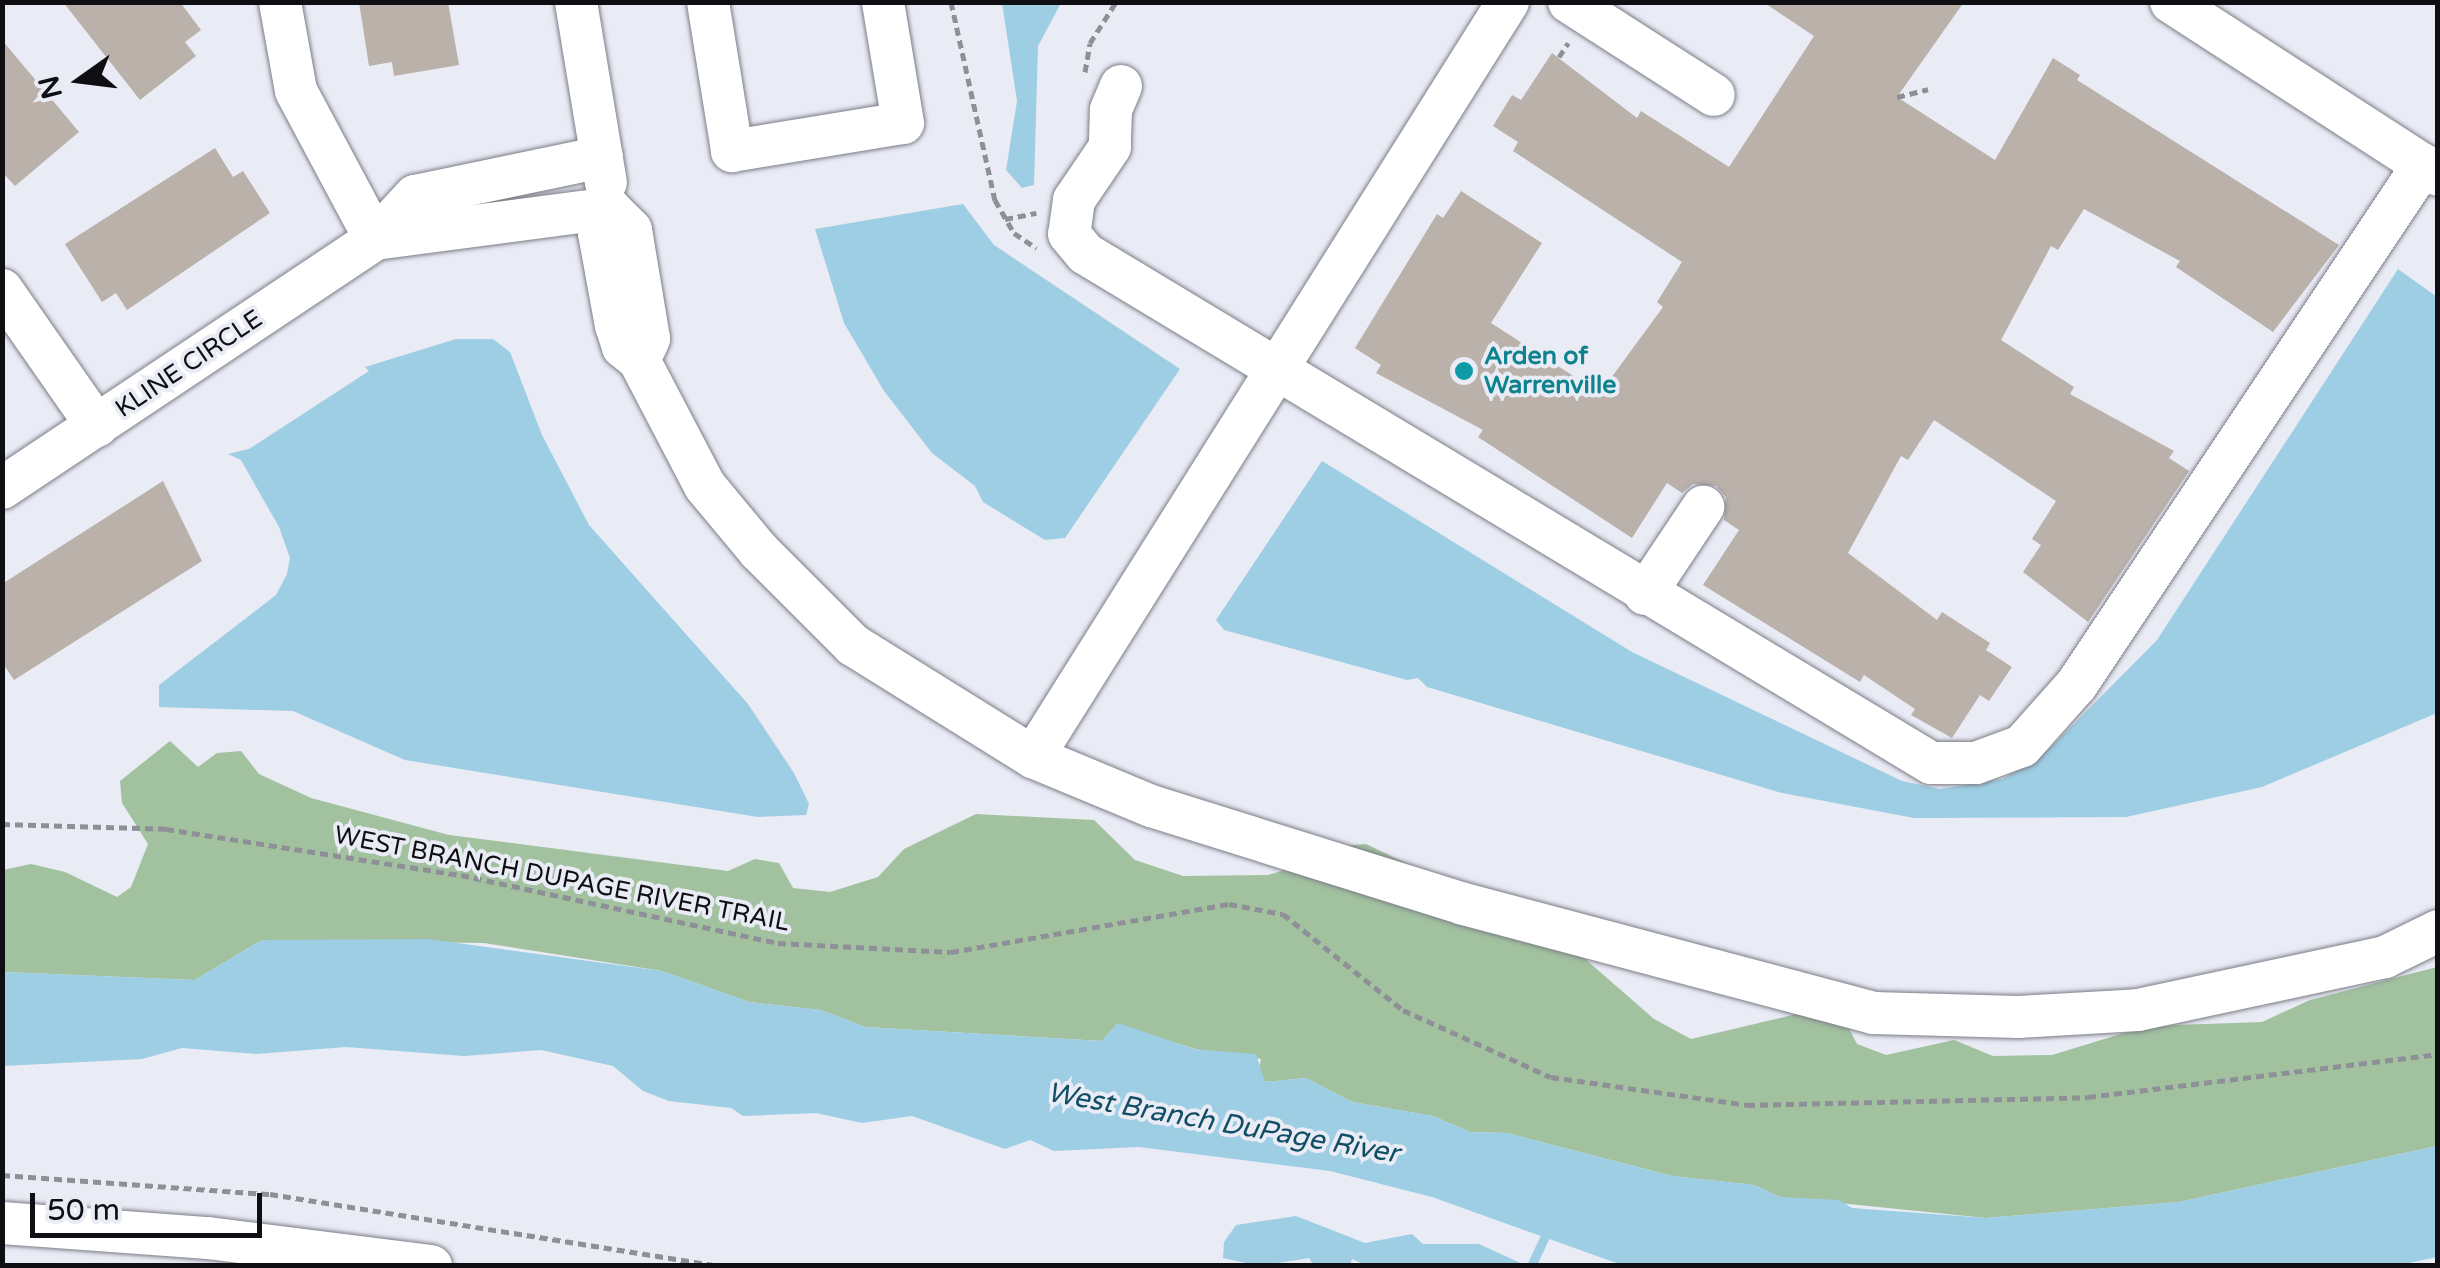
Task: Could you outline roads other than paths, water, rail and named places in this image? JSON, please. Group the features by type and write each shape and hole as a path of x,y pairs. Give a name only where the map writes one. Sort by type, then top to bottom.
{"street":[{"path":"280,2 296,92 375,239"},
{"path":"576,2 610,208 598,233 623,347 639,360 706,486 786,578 853,645 1032,757 1152,806 1464,904 1873,1012 2018,1017 2138,1010 2385,957 2438,931"},
{"path":"708,2 732,151 903,124 883,2"},
{"path":"1032,757 1508,2"},
{"path":"1570,2 1714,95"},
{"path":"1121,86 1111,110 1110,147 1074,200 1068,234 1086,254 1931,763 1976,763 2022,746 2077,684 2430,170 2172,2"},
{"name":"KLINE CIRCLE","path":"2,488 375,239 415,196 602,157"},
{"name":"KLINE CIRCLE","path":"375,239 610,208"},
{"path":"2,290 97,426"},
{"path":"1645,594 1703,507"},
{"path":"2,1224 211,1252 431,1266"}],"water":[{"path":"1002,3 1061,3 1038,46 1034,185 1022,188 1006,170 1017,101"},
{"path":"963,204 994,245 1180,369 1065,538 1045,540 983,502 975,486 932,453 884,391 844,323 815,229"},
{"path":"2398,269 2437,297 2437,713 2262,787 2126,817 1914,818 1782,793 1427,687 1418,678 1407,680 1224,630 1216,620 1322,461 1632,652 1902,781 1940,789 2003,779 2047,751 2157,640"},
{"path":"456,339 493,339 510,352 542,435 589,525 748,704 794,773 809,804 806,815 758,817 405,760 293,711 159,707 159,685 276,595 287,574 290,558 279,527 241,460 228,454 249,449 369,371 365,367"},
{"name":"West Branch DuPage River","path":"428,939 662,971 749,1002 821,1010 865,1027 1102,1041 1118,1023 1194,1049 1256,1054 1265,1082 1306,1078 1352,1102 1433,1116 1470,1132 1507,1133 1672,1176 1754,1185 1780,1197 1839,1200 1852,1208 1986,1218 2179,1202 2437,1146 2437,1257 2395,1266 1622,1265 1432,1197 1330,1171 1139,1147 1054,1151 1030,1140 1005,1149 912,1116 862,1123 816,1113 743,1116 731,1108 669,1101 643,1091 613,1066 541,1050 464,1056 346,1047 256,1054 182,1048 142,1059 3,1066 3,972 195,980 262,940"},
{"path":"1296,1216 1365,1243 1412,1234 1423,1244 1479,1244 1525,1265 1368,1266 1352,1259 1350,1265 1314,1266 1309,1258 1259,1266 1223,1258 1224,1242 1236,1225"}],"waterway":[{"path":"1531,1266 1548,1230"}],"place":[{"name":"Arden of Warrenville","path":"1464,371"}]}
